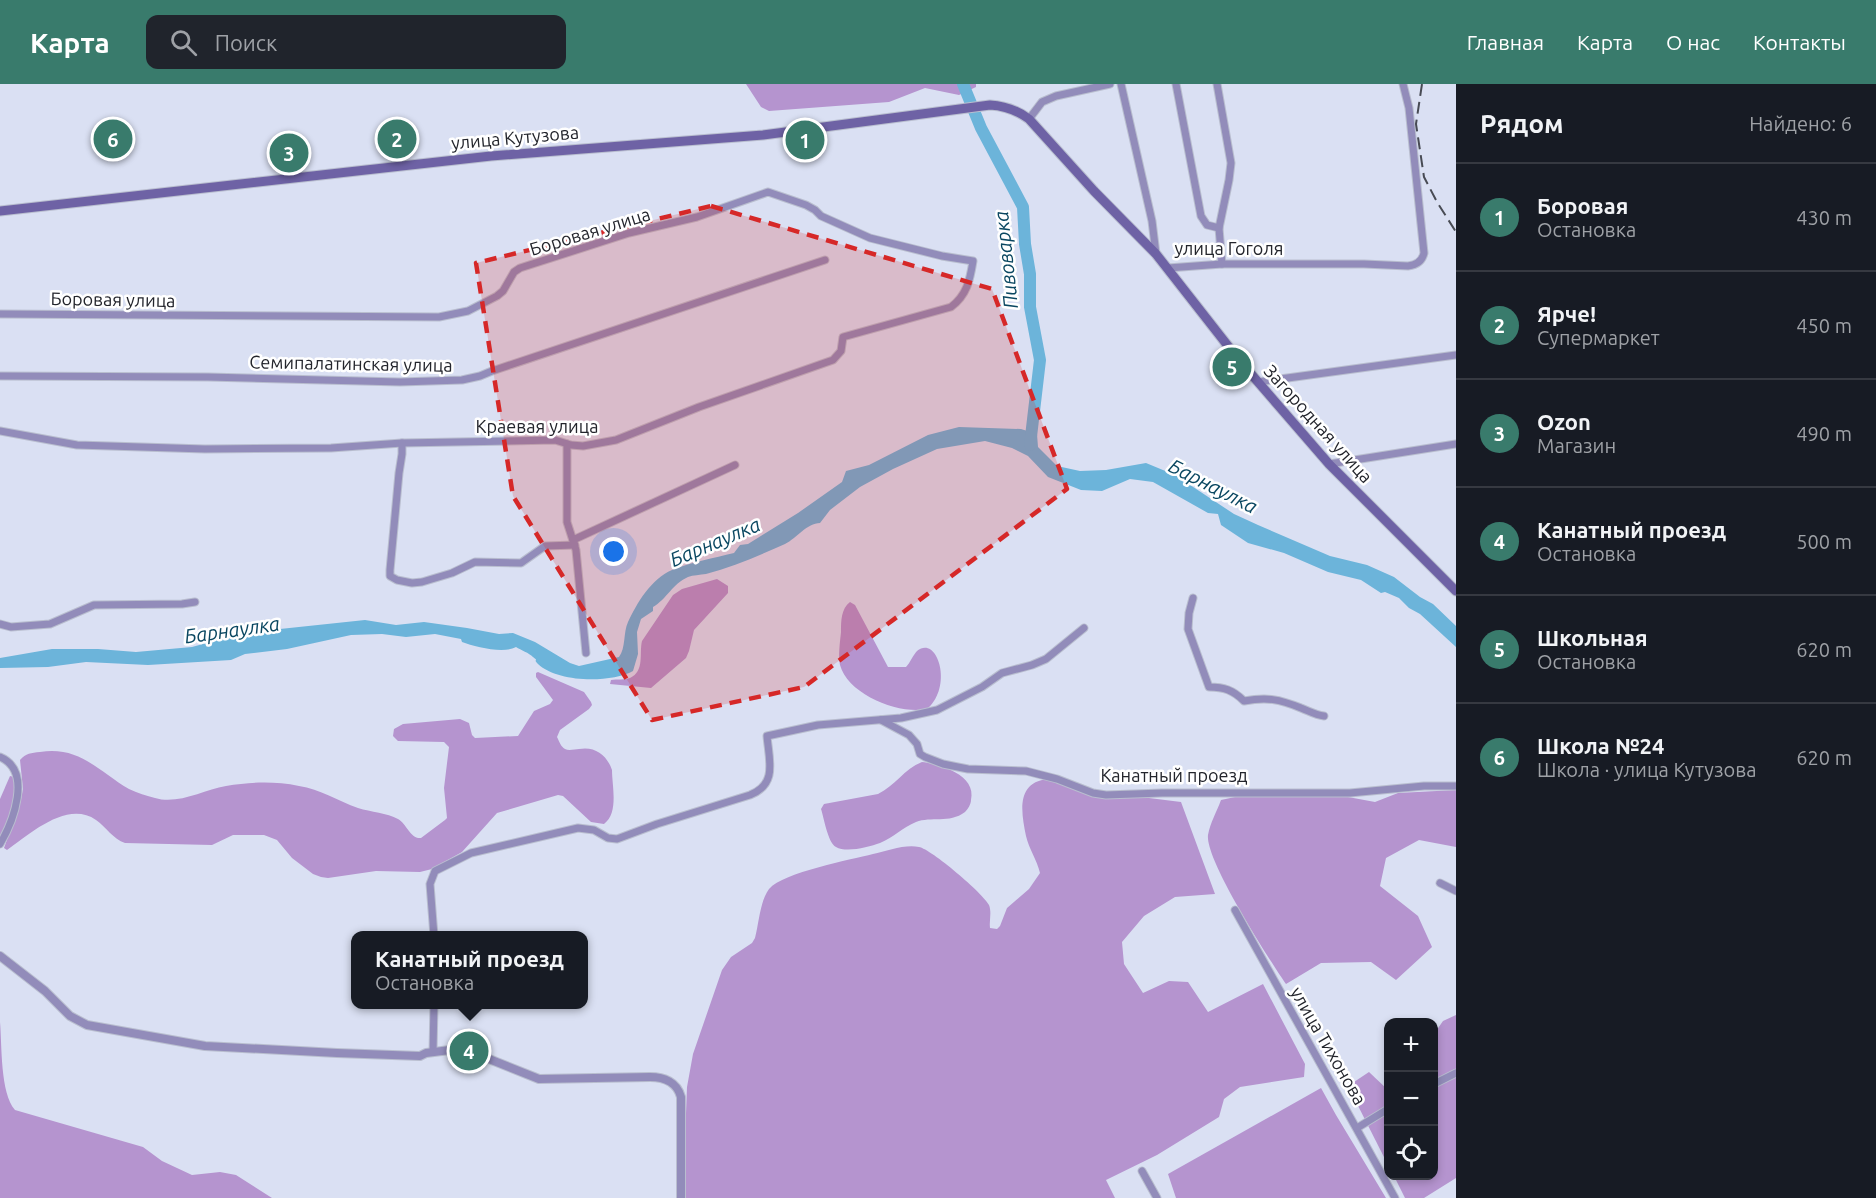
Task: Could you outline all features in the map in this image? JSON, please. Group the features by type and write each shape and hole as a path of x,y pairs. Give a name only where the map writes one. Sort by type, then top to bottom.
{"main road":[{"name":"улица Кутузова","path":"0,211 490,156 763,135 990,105 1005,106 1020,112 1029,119"},
{"name":"улица Гоголя","path":"1029,119 1168,268"},
{"name":"Загородная улица","path":"1168,268 1258,382 1329,464 1456,591"}],"street":[{"path":"1029,119 1042,102 1056,96 1110,84"},
{"path":"1121,84 1152,221 1156,254"},
{"path":"1176,84 1201,216 1207,225 1219,228"},
{"path":"1217,84 1231,163 1219,228 1222,264"},
{"name":"улица Гоголя","path":"1168,268 1222,264 1408,266 1419,262 1424,253 1409,108 1403,84"},
{"name":"Боровая улица","path":"0,314 439,317 468,310 492,299 503,291 514,272 520,268 621,236 697,217 768,192 806,205 821,216 870,238 942,256 973,261"},
{"name":"Семипалатинская улица","path":"0,376 462,380 480,376 825,260"},
{"name":"Краевая улица","path":"0,431 91,446 267,449 555,440 567,444 590,446 624,438 699,407 833,360 841,351 843,337 947,309 959,300 966,290 973,261"},
{"path":"1258,382 1456,355"},
{"path":"402,443 390,573 397,580 412,583 452,573 475,562 521,562 544,546 574,542 735,465"},
{"path":"567,444 567,522 574,542 586,654"},
{"path":"1329,464 1456,444"},
{"path":"1193,598 1188,629 1209,687 1222,687 1236,693 1244,701 1263,698 1293,705 1323,716"},
{"path":"0,624 11,627 50,624 94,604 195,602"},
{"path":"434,931 430,884 432,877 435,871 471,853 578,828 594,830 608,838 617,839 761,791 768,782 770,770 766,736 818,724 902,718 937,710 975,691 1002,673 1032,665 1046,658 1084,628"},
{"name":"Канатный проезд","path":"879,719 909,735 925,757 943,764 968,769 1026,771 1057,779 1093,793 1106,795 1178,792 1350,793 1412,786 1456,786"},
{"path":"0,758 10,763 16,772 18,782 10,822 0,844"},
{"path":"1440,883 1456,891"},
{"name":"улица Тихонова","path":"1235,910 1395,1198"},
{"path":"0,956 51,997 70,1016 87,1025 205,1046 420,1056 450,1050 469,1051 538,1079 657,1077 673,1083 679,1088 681,1097 681,1198"},
{"path":"433,1053 434,1009"},
{"path":"1438,1082 1456,1073"},
{"path":"1357,1128 1384,1111"},
{"path":"1142,1171 1157,1198"}],"highlighted area":[{"path":"711,206 992,289 1067,489 804,687 652,720 513,496 476,263"}],"shaded area":[{"path":"746,84 976,84 976,87 959,95 925,88 889,102 769,111 761,107"},
{"path":"717,579 728,586 728,593 694,630 686,658 651,688 610,684 611,680 630,678 638,671 642,641 673,595 682,589"},
{"path":"850,602 855,605 888,667 906,667 917,651 924,648 931,650 936,656 940,665 940,688 927,709 903,709 876,701 864,694 845,676 840,665 839,649 842,616"},
{"path":"538,672 584,692 591,702 589,709 560,730 557,737 565,749 595,750 604,756 610,765 613,806 609,819 604,824 591,822 563,796 558,795 497,813 462,852 432,869 420,872 376,871 328,878 313,874 292,858 277,840 264,835 233,835 212,845 125,843 117,839 96,820 85,815 61,816 38,828 7,850 4,848 23,789 20,760 29,754 54,751 78,756 129,789 164,800 244,784 290,784 307,788 358,808 394,817 401,821 411,834 421,838 447,818 444,788 449,747 444,742 398,741 393,736 394,729 403,724 460,719 469,723 475,738 518,736 534,711 550,704 553,700 536,677"},
{"path":"922,762 947,768 963,778 971,791 971,802 965,812 953,818 916,822 885,841 858,849 840,849 833,845 821,809 824,804 878,794"},
{"path":"10,776 14,777 15,785 13,800 0,837 0,799"},
{"path":"1048,779 1093,791 1181,802 1215,894 1175,897 1144,916 1122,942 1124,964 1143,993 1169,981 1188,982 1208,1012 1263,984 1305,1064 1304,1077 1240,1087 1224,1099 1219,1117 1157,1155 1106,1180 1115,1198 686,1198 684,1166 687,1087 693,1054 722,970 731,957 752,943 755,938 762,906 769,889 788,877 818,867 896,848 919,847 945,863 985,899 989,905 990,928 997,929 1007,908 1029,889 1040,873 1026,836 1022,808 1030,786"},
{"path":"1456,790 1456,847 1419,840 1386,858 1380,886 1418,916 1432,947 1396,980 1371,962 1321,963 1286,984 1227,887 1210,848 1208,835 1221,800 1235,797 1348,797 1375,802 1398,793"},
{"path":"1456,1015 1456,1178 1424,1198 1405,1198 1396,1180 1438,1180 1438,1028 1443,1021"},
{"path":"0,1022 4,1081 10,1102 15,1110 143,1147 162,1161 192,1175 220,1172 236,1175 272,1198 0,1198"},
{"path":"1369,1072 1384,1086 1384,1157 1348,1086"},
{"path":"1321,1088 1386,1198 1176,1198 1168,1174"}],"water":[{"path":"959,427 1021,429 1037,434 1038,447 1057,466 1080,471 1106,470 1146,463 1175,475 1234,514 1330,556 1367,565 1394,577 1433,604 1456,626 1456,647 1399,598 1385,592 1381,593 1361,580 1328,572 1284,553 1248,543 1221,525 1218,514 1208,513 1153,482 1130,479 1102,491 1081,490 1048,477 1028,456 1012,448 985,441 937,449 893,469 860,487 830,510 820,523 806,528 785,544 726,568 682,580 653,607 653,611 641,619 637,632 638,654 633,671 612,678 585,679 558,675 538,664 536,659 516,647 504,650 489,649 462,642 461,639 435,634 406,637 382,634 351,635 287,649 245,654 231,660 148,665 86,662 48,667 0,668 0,658 52,649 136,652 192,647 243,633 365,620 396,625 424,622 499,634 513,633 579,666 619,657 623,649 626,626 636,607 651,585 664,574 687,565 734,553 740,545 748,544 842,482 846,471 869,465 928,435"}],"waterway":[{"name":"Пивоварка","path":"963,84 981,128 1023,207 1025,244 1030,274 1030,307 1040,360 1030,445"}],"railway":[{"path":"1422,84 1416,124 1424,177 1456,232"}],"place":[{"name":"Школа №24","path":"113,139"},
{"name":"Ярче!","path":"397,139"},
{"name":"Боровая","path":"805,140"},
{"name":"Ozon","path":"289,153"},
{"name":"Школьная","path":"1232,367"},
{"name":"Канатный проезд","path":"469,1051"}],"water label":[{"name":"Барнаулка","path":"1213,486"},
{"name":"Барнаулка","path":"715,542"},
{"name":"Барнаулка","path":"232,630"}]}
